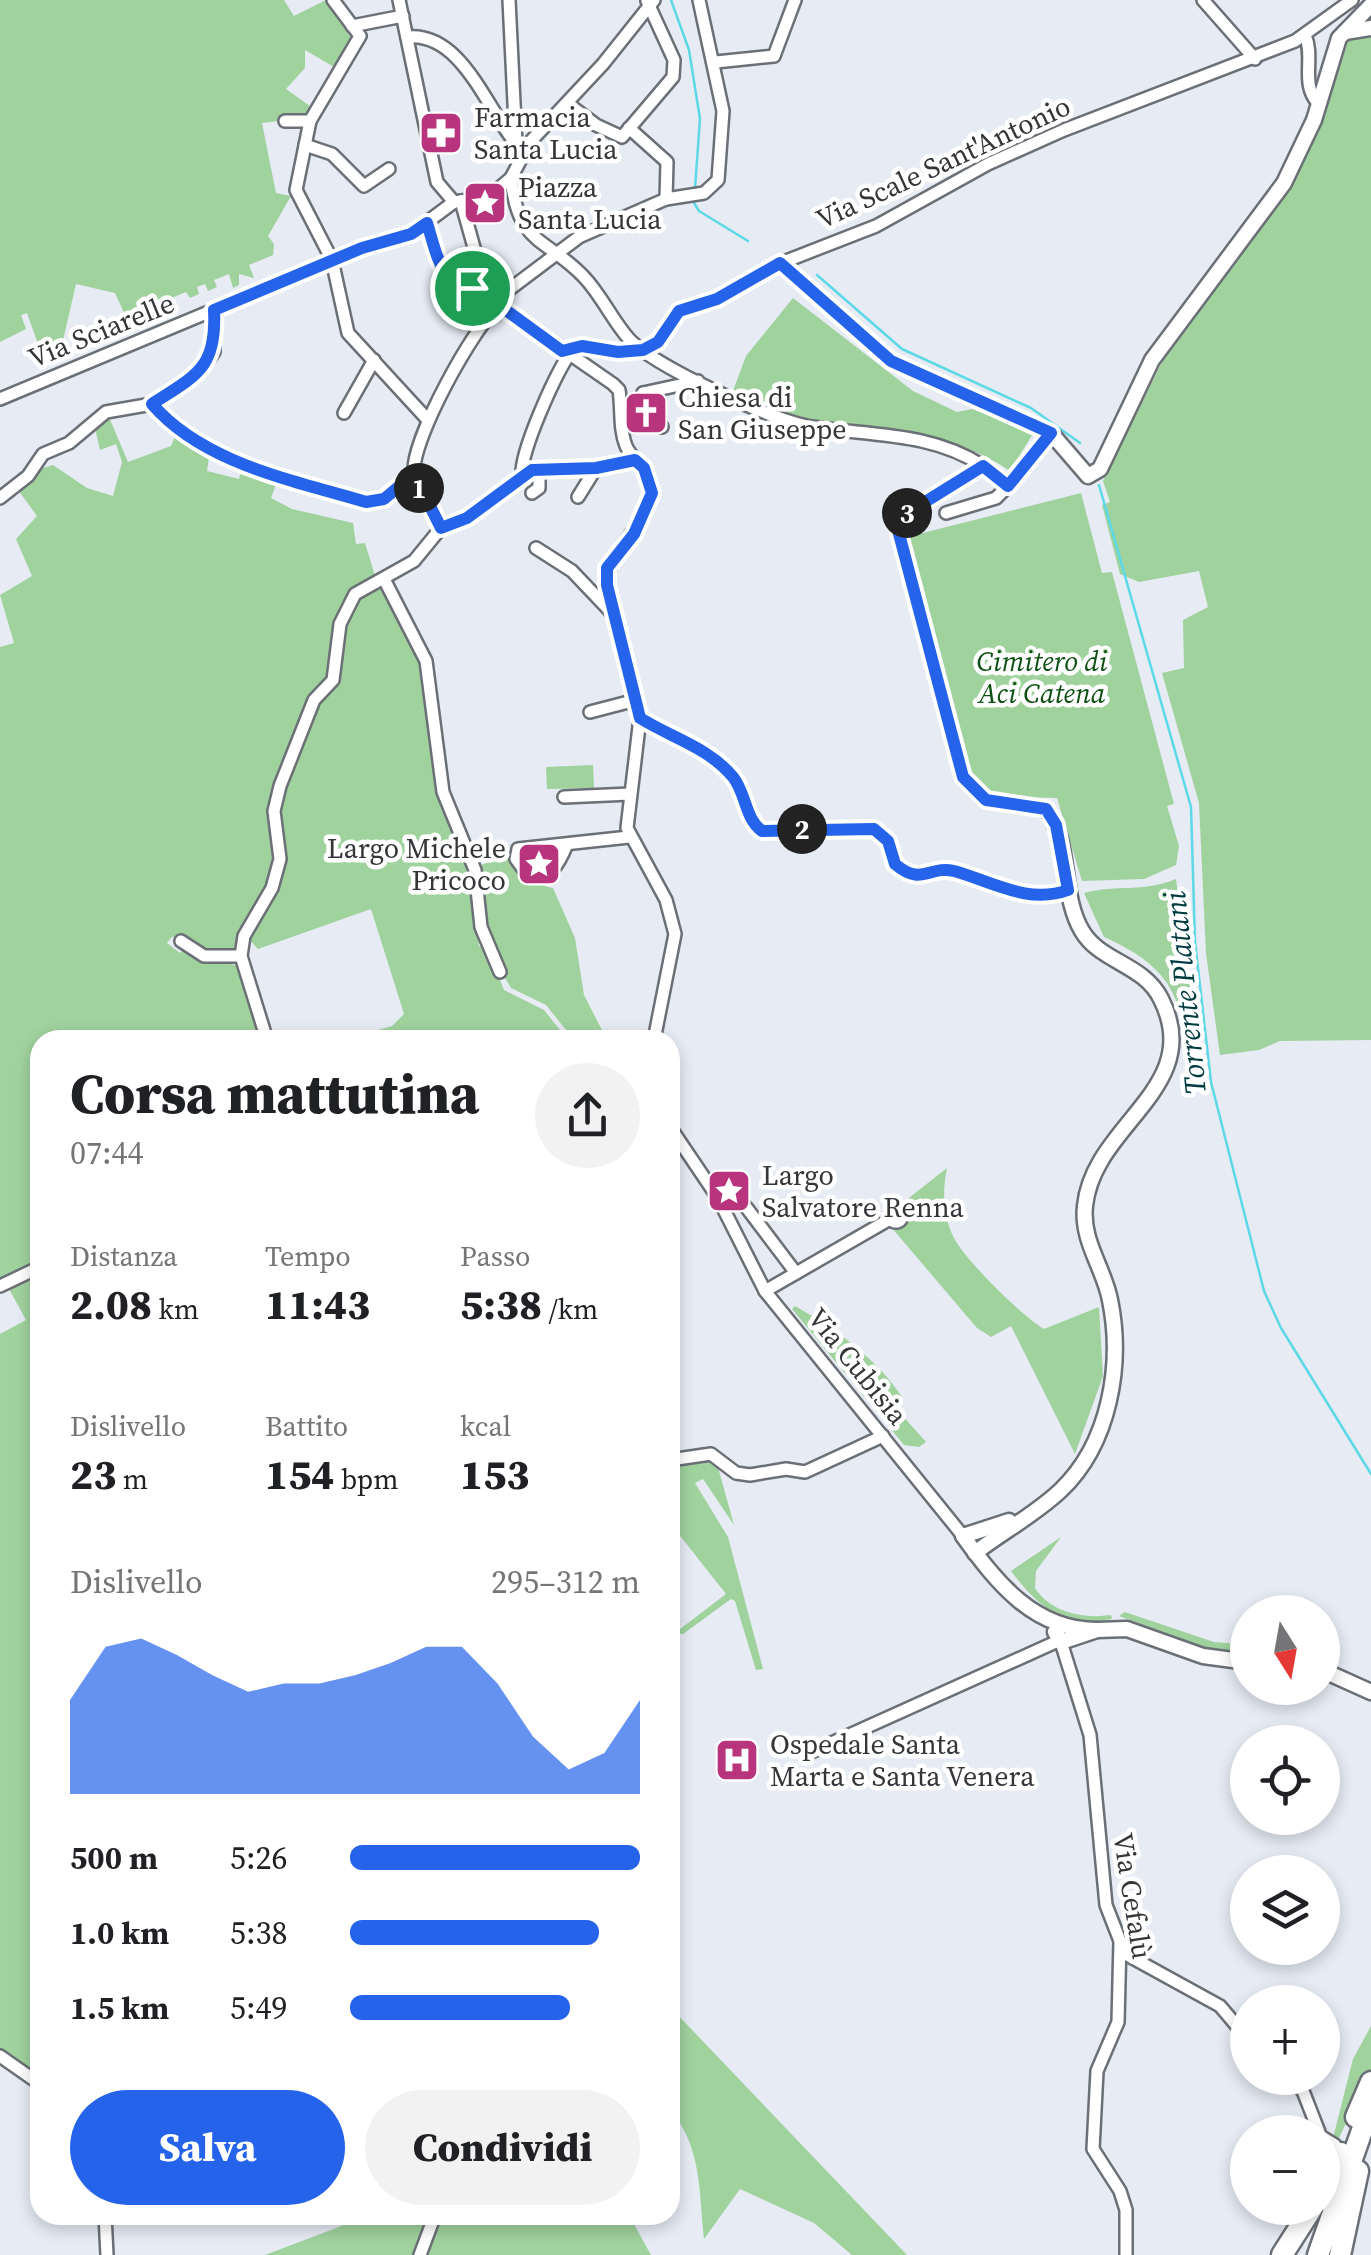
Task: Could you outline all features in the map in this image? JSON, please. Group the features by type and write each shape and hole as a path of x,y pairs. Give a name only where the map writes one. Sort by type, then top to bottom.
{"highway":[{"path":"1340,2153 1371,2082"},
{"path":"1340,2157 1370,2113"},
{"path":"1340,2188 1370,2113"},
{"path":"1340,2198 1371,2157"},
{"path":"1339,2255 1344,2229 1340,2222"},
{"path":"1280,2255 1293,2225"},
{"path":"1280,2255 1313,2225"},
{"path":"1314,2255 1325,2225"},
{"path":"1326,2255 1329,2225"}],"street":[{"path":"333,0 356,32"},
{"path":"400,0 437,182 431,219 444,276 462,286 485,287"},
{"path":"510,0 520,148 511,178 514,200 529,236 584,277 630,340 698,381 801,425 919,439 983,466 1008,486"},
{"path":"152,404 166,421 227,458 366,502 384,499 414,474 427,419 496,303 579,237 666,199 704,193 718,180 724,126 716,62 699,0"},
{"path":"716,62 774,56 795,0"},
{"path":"1203,0 1255,58"},
{"name":"Via Scale Sant'Antonio","path":"643,350 658,342 679,311 717,299 780,263 876,226 988,164 1064,130 1305,36 1352,0"},
{"path":"520,148 568,104 650,1 674,60 673,76 622,137 596,125 568,104"},
{"path":"780,263 891,361 1051,433 1088,476 1109,458 1152,360 1284,182 1344,32 1371,5"},
{"path":"402,16 369,23 356,32 310,121 296,190 332,260 348,333 427,419"},
{"path":"1344,32 1371,28"},
{"path":"406,36 434,40 458,60 520,148"},
{"path":"1305,36 1311,50 1308,86 1318,103"},
{"path":"285,121 310,121"},
{"path":"629,128 667,162 666,199"},
{"path":"304,145 332,154 364,186 388,169"},
{"path":"491,195 511,178"},
{"path":"437,182 458,202 485,287 496,303 619,390 644,393 698,381"},
{"path":"491,195 504,193 514,200"},
{"name":"Via Sciarelle","path":"0,399 332,260 411,234 458,202 491,195"},
{"path":"0,498 28,476 43,454 69,443 106,412 152,404 209,362 216,338 214,310"},
{"path":"522,474 521,457 536,432 565,354 582,346 618,352 643,350"},
{"path":"344,413 374,360"},
{"path":"619,390 624,439 644,468 652,493 634,534 607,568 611,612 640,718 629,837 666,900 675,934 656,1030"},
{"path":"644,393 662,426"},
{"path":"946,513 996,498 1051,433"},
{"path":"265,1030 241,956 244,936 280,859 274,810 294,742 314,700 334,680 340,624 355,594 414,561 441,528 522,474 596,468 635,460"},
{"path":"975,1552 1060,1490 1084,1462 1114,1381 1114,1318 1086,1232 1086,1200 1100,1156 1154,1093 1170,1058 1167,1012 1156,990 1137,970 1091,943 1074,915 1056,825 1046,809 986,800 963,777 898,539 904,515 983,466"},
{"path":"578,497 596,468"},
{"path":"532,492 539,488 539,470"},
{"path":"414,474 441,528"},
{"path":"536,548 572,571 611,612"},
{"path":"384,579 426,662 443,792 475,870 481,927 500,972"},
{"path":"590,712 636,700"},
{"path":"640,718 715,757 736,781 750,818 762,831 874,829 888,841 895,864 910,874 954,871 1020,892 1055,895 1068,890"},
{"path":"564,798 630,794"},
{"path":"567,844 629,837"},
{"path":"182,940 204,956 241,956"},
{"name":"Via Cubisia","path":"680,1141 718,1198 765,1291 975,1552 1020,1604 1062,1638"},
{"path":"746,1207 796,1273"},
{"path":"765,1291 890,1219"},
{"path":"0,1286 30,1272"},
{"path":"680,1459 712,1454 736,1472 750,1476 786,1470 805,1472 884,1436"},
{"path":"962,1536 1028,1513"},
{"path":"807,1754 1062,1638 1098,1630 1128,1629 1204,1656 1230,1660"},
{"name":"Via Cefalù","path":"1062,1638 1090,1734 1106,1905 1120,1942 1118,2022 1097,2071 1093,2149 1120,2191 1126,2210 1126,2255"},
{"path":"1340,1678 1371,1692"},
{"path":"1120,1942 1130,1956 1220,2006 1230,2018"},
{"path":"0,2056 30,2077"},
{"path":"106,2225 107,2255"},
{"path":"420,2255 431,2225"}],"green space":[{"path":"0,0 284,0 294,16 326,0 353,41 334,67 305,50 305,68 286,89 310,106 303,118 262,123 276,193 291,196 268,236 274,244 273,255 249,265 254,278 239,274 239,285 233,288 229,274 214,280 217,287 208,291 205,284 197,287 199,294 190,298 186,292 126,317 115,293 76,284 61,349 42,355 27,313 21,315 26,329 0,342"},
{"path":"1363,35 1371,37 1371,1040 1280,1041 1259,1050 1220,1055 1206,953 1199,803 1162,673 1184,668 1183,620 1208,607 1199,571 1139,582 1120,574 1102,505 1110,502 1103,481 1164,358 1294,181 1322,121 1348,41"},
{"path":"793,298 913,391 957,412 972,409 1034,432 1010,471 987,457 937,439 806,421 733,391 746,356"},
{"path":"109,417 128,462 171,446 176,434 209,457 207,471 239,479 242,468 278,479 271,498 292,509 353,523 356,544 365,543 376,579 356,587 331,676 310,703 291,740 272,797 276,856 270,884 235,951 218,952 172,937 167,943 180,953 185,947 204,959 241,966 258,1030 30,1030 30,1269 0,1283 0,647 14,643 0,595 32,576 16,539 37,516 18,490 36,470 53,465 87,488 113,496 122,462 116,444 100,450 95,428"},
{"name":"Cimitero di Aci Catena","path":"1081,493 1102,573 1112,572 1174,804 1167,806 1179,846 1176,865 1144,879 1082,881 1057,798 997,793 987,789 969,771 907,537"},
{"path":"381,585 425,666 423,695 442,805 470,864 479,946 488,950 504,990 544,1010 560,1030 378,1030 392,1026 404,1014 371,909 258,949 247,937 271,900 283,870 285,853 278,811 288,763 299,740 313,724 320,699 338,679 343,623 363,592"},
{"path":"593,765 594,788 547,789 546,767"},
{"path":"510,855 526,878 553,888 575,938 584,995 602,1030 566,1030 546,1005 511,988 483,924 478,866"},
{"path":"1176,879 1195,1018 1182,1021 1164,979 1144,959 1104,937 1084,893 1152,886"},
{"path":"947,1168 944,1204 954,1238 1009,1301 1044,1329 1099,1307 1103,1376 1075,1454 1011,1326 991,1337 977,1328 891,1227 907,1219 900,1205"},
{"path":"30,1275 30,2071 0,2050 0,1334 26,1320 8,1287"},
{"path":"795,1306 868,1357 902,1397 893,1405 926,1442 919,1447 904,1445 792,1309"},
{"path":"716,1460 734,1525 703,1479 695,1483 728,1537 763,1669 756,1670 735,1601 731,1599 680,1634 680,1629 726,1594 680,1536 680,1461"},
{"path":"1061,1537 1036,1571 1035,1588 1059,1609 1079,1615 1111,1615 1112,1619 1066,1618 1042,1605 1011,1571"},
{"path":"1125,1612 1214,1642 1230,1643 1230,1652 1215,1651 1119,1616"},
{"path":"680,2017 907,2255 852,2255 814,2223 740,2189 704,2239 694,2155 680,2124"},
{"path":"1371,2026 1371,2071 1340,2136 1339,2115 1353,2059"},
{"path":"344,2225 424,2225 414,2255 265,2255"},
{"path":"438,2225 634,2225 651,2255 426,2255"}],"waterway":[{"name":"Torrente Platani","path":"671,0 689,50 700,119 695,188"},
{"name":"Torrente Platani","path":"694,203 699,211 748,241"},
{"name":"Torrente Platani","path":"817,275 902,349 1031,408 1080,443"},
{"name":"Torrente Platani","path":"1099,485 1191,807 1195,942 1211,1082 1264,1291 1281,1328 1371,1474"}],"place":[{"name":"Farmacia Santa Lucia","path":"441,133"},
{"name":"Piazza Santa Lucia","path":"485,203"},
{"name":"Chiesa di San Giuseppe","path":"646,413"},
{"name":"Largo Michele Pricoco","path":"539,864"},
{"name":"Largo Salvatore Renna","path":"729,1191"},
{"name":"Ospedale Santa Marta e Santa Venera","path":"737,1760"}],"route":[{"path":"427,223 444,276 452,283 472,288 485,287 499,305 562,351 582,346 636,352 658,342 679,311 717,299 780,263 891,361 956,394 1051,433 1008,486 983,466 904,515 898,539 963,777 986,800 997,804 1038,804 1046,809 1056,825 1068,890 1041,895 988,885 954,871 920,877 910,874 895,864 888,841 874,829 762,831 754,826 747,799 736,781 715,757 640,718 607,585 607,568 634,534 652,493 644,468 635,460 596,468 532,470 488,498 467,518 441,528 414,474 384,499 366,502 227,458 166,421 152,404 209,362 216,338 214,310 362,248 411,234 427,223"}]}
